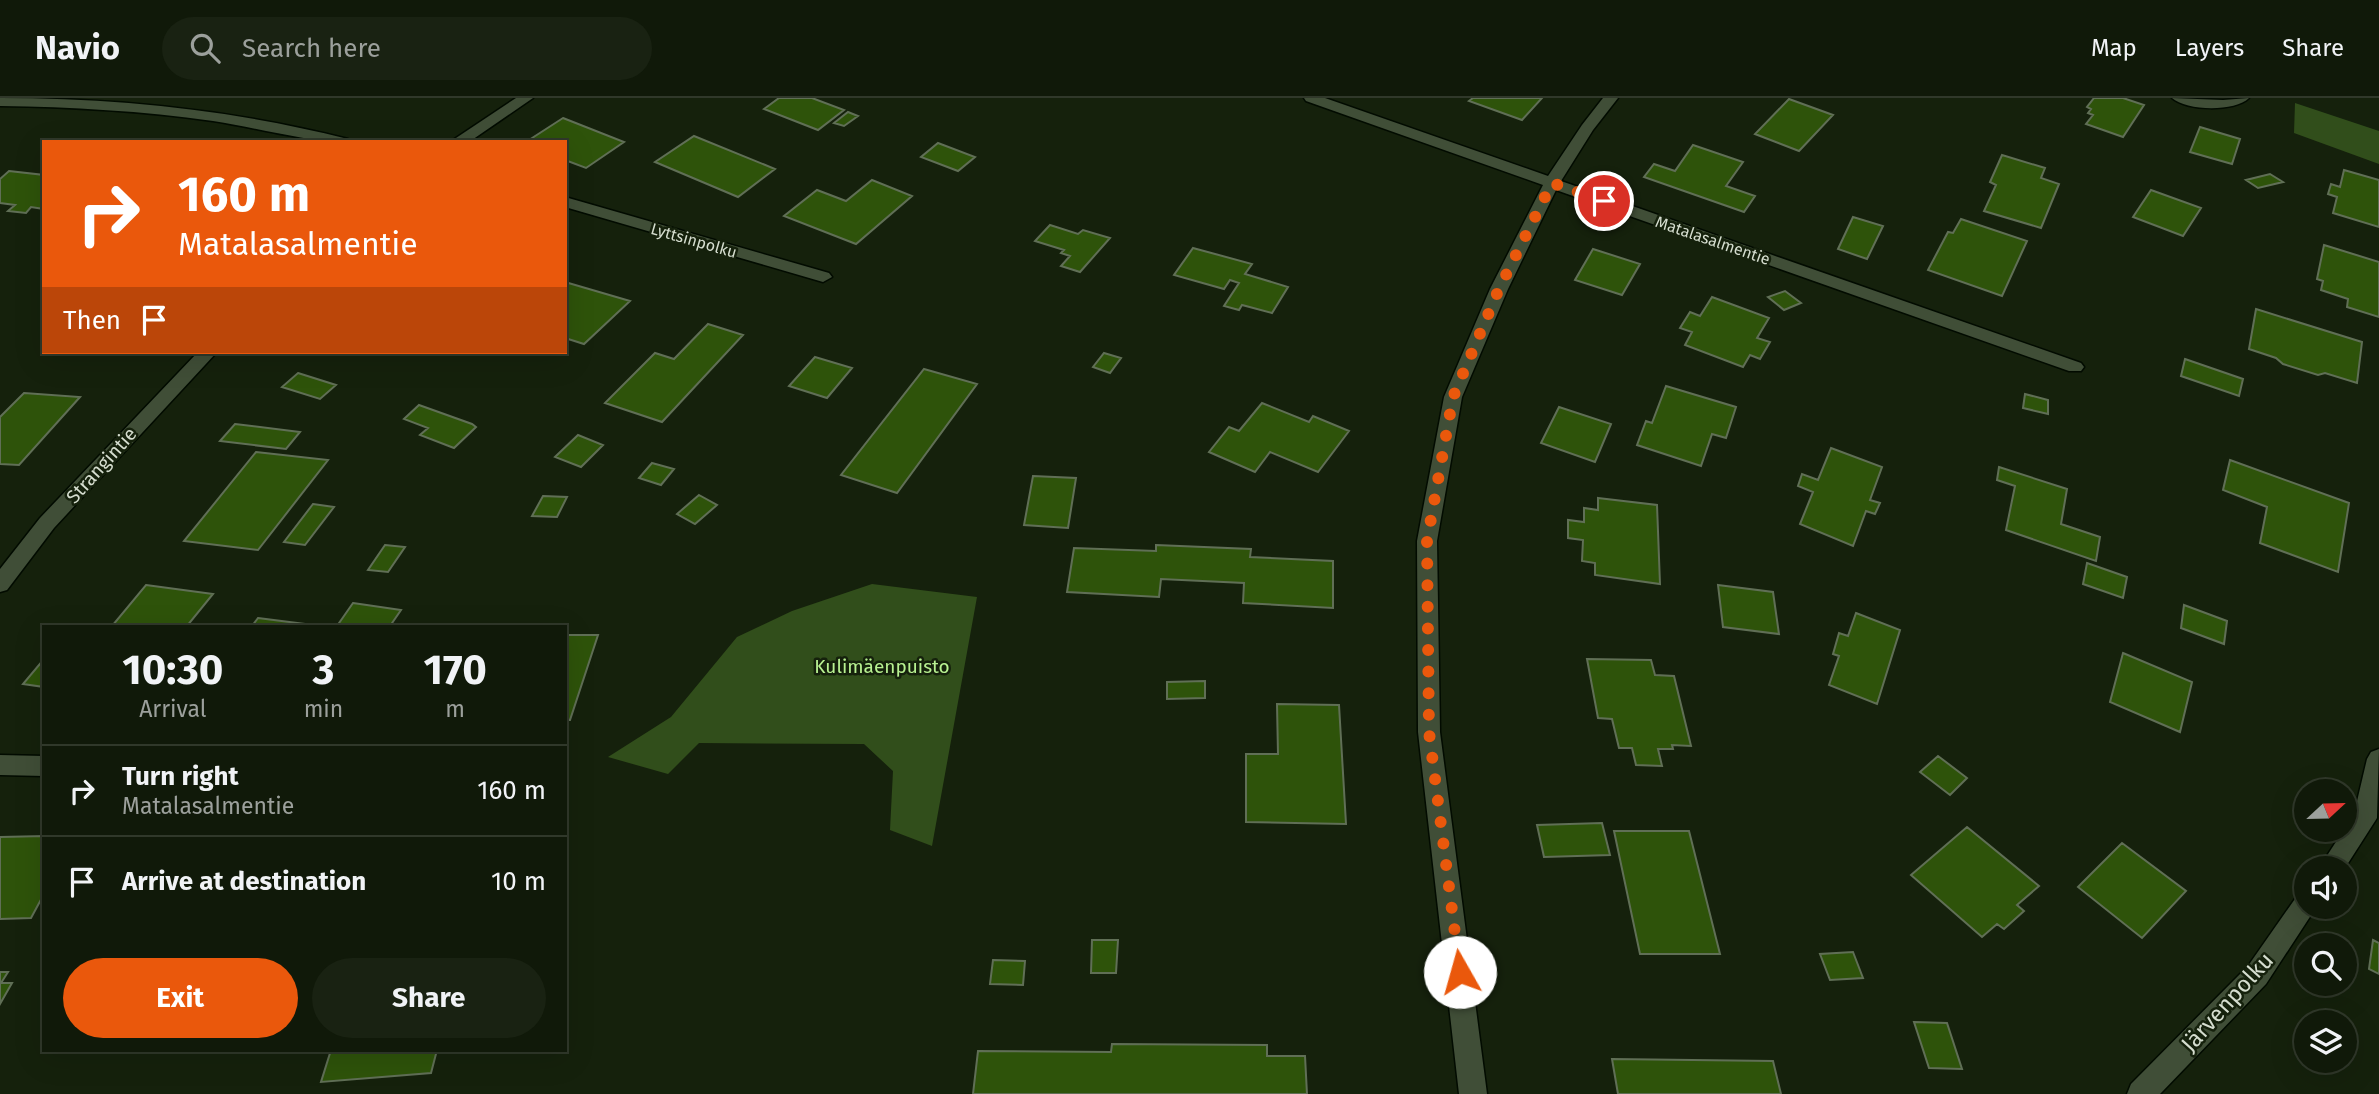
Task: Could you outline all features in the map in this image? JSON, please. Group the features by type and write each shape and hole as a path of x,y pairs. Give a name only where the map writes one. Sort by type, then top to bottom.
{"street":[{"path":"460,140 526,98"},
{"name":"Matalasalmentie","path":"1311,98 2076,368"},
{"path":"1473,1094 1429,732 1427,541 1453,397 1499,289 1552,183 1587,128 1611,98"},
{"path":"2179,98 2196,103 2225,105 2242,98"},
{"path":"0,102 161,109 225,118 333,140"},
{"name":"Lyttsinpolku","path":"567,203 823,277"},
{"name":"Strangintie","path":"0,584 47,523 206,354"},
{"path":"2339,856 2365,818 2379,759"},
{"path":"0,765 42,766"},
{"name":"Järvenpolku","path":"2141,1094 2258,975 2296,919"}],"green space":[{"path":"2295,103 2379,131 2379,164 2294,133"},
{"name":"Kulimäenpuisto","path":"872,584 977,597 932,846 890,830 893,771 864,744 699,743 668,774 608,757 671,717 737,637 792,611"}],"building":[{"path":"779,98 812,98 844,110 818,130 764,109"},
{"path":"1473,98 1542,98 1522,120 1469,101"},
{"path":"2094,98 2123,98 2144,105 2123,137 2086,124 2093,115 2088,113 2091,109 2087,107"},
{"path":"1789,99 1833,115 1799,151 1755,134"},
{"path":"848,112 858,116 844,126 834,123"},
{"path":"563,118 624,142 586,168 567,161 567,140 529,140"},
{"path":"2200,127 2240,139 2232,164 2190,152"},
{"path":"694,136 775,169 738,197 655,162"},
{"path":"938,143 975,157 958,171 921,157"},
{"path":"1693,145 1743,162 1726,186 1755,196 1744,212 1644,177 1654,164 1675,171"},
{"path":"2002,155 2045,168 2041,178 2059,184 2041,228 1984,211 1996,185 1990,182"},
{"path":"2344,170 2379,180 2379,227 2333,213 2337,197 2328,194 2331,184 2340,187"},
{"path":"9,171 42,175 42,209 31,207 26,213 8,211 15,205 0,203 0,179"},
{"path":"2270,174 2283,182 2258,188 2246,180"},
{"path":"872,180 912,196 856,244 784,216 817,190 846,201"},
{"path":"2151,190 2201,208 2183,236 2133,217"},
{"path":"1853,217 1883,226 1867,259 1838,249"},
{"path":"1961,219 2027,241 2002,296 1928,270 1948,232 1953,233"},
{"path":"1050,225 1078,234 1083,230 1110,238 1080,272 1061,266 1070,256 1061,253 1064,250 1035,241"},
{"path":"2324,245 2379,262 2379,317 2347,307 2348,299 2321,290 2323,281 2317,279"},
{"path":"1193,248 1252,264 1245,274 1288,287 1272,313 1242,305 1239,310 1224,306 1239,283 1230,280 1224,289 1174,275"},
{"path":"1593,249 1640,264 1622,295 1575,280"},
{"path":"567,283 630,301 584,344 567,339"},
{"path":"1785,291 1801,303 1784,310 1768,297"},
{"path":"1712,297 1769,318 1757,338 1770,342 1760,359 1750,355 1743,367 1685,345 1692,332 1680,328 1690,312 1700,316"},
{"path":"2256,309 2362,342 2357,383 2283,364 2276,358 2249,349"},
{"path":"708,324 743,335 662,422 605,403 655,353 674,359"},
{"path":"1104,353 1121,358 1110,373 1093,367"},
{"path":"815,357 852,368 827,398 789,386"},
{"path":"2185,359 2243,379 2239,396 2181,376"},
{"path":"924,369 977,384 897,493 841,475"},
{"path":"298,373 336,385 320,399 282,387"},
{"path":"1666,386 1736,407 1726,438 1712,434 1701,466 1637,445 1646,421 1652,423"},
{"path":"24,393 80,397 19,465 0,464 0,417"},
{"path":"2025,394 2048,400 2048,414 2023,408"},
{"path":"1262,403 1309,422 1313,416 1349,431 1318,472 1270,452 1255,472 1209,452 1229,427 1239,431"},
{"path":"419,405 476,427 454,448 420,435 428,428 404,419"},
{"path":"1559,407 1611,424 1595,462 1541,443"},
{"path":"235,424 300,432 286,449 220,441"},
{"path":"578,435 603,445 581,467 555,457"},
{"path":"1831,448 1882,467 1870,500 1880,503 1875,514 1866,511 1853,546 1800,524 1813,492 1798,486 1802,474 1818,480"},
{"path":"256,452 328,460 258,550 184,541"},
{"path":"2230,460 2349,503 2338,572 2260,543 2267,507 2223,490"},
{"path":"652,463 674,469 661,485 639,478"},
{"path":"1999,467 2067,489 2061,524 2100,537 2096,561 2006,530 2015,486 1997,480"},
{"path":"1033,476 1076,478 1068,528 1024,525"},
{"path":"699,495 717,505 695,524 677,514"},
{"path":"543,496 567,497 557,517 532,516"},
{"path":"1598,498 1657,505 1660,584 1595,575 1595,563 1582,561 1583,540 1568,538 1568,520 1584,522 1584,508 1598,510"},
{"path":"313,504 334,507 305,545 284,542"},
{"path":"385,545 405,547 388,572 368,570"},
{"path":"1156,545 1251,549 1250,557 1333,561 1333,608 1243,603 1244,583 1161,579 1159,597 1067,592 1074,548 1156,551"},
{"path":"2087,563 2127,577 2123,598 2083,584"},
{"path":"146,585 213,594 188,625 113,625"},
{"path":"1718,585 1773,592 1779,634 1723,627"},
{"path":"353,603 401,610 391,625 338,625"},
{"path":"2184,605 2227,621 2224,644 2181,628"},
{"path":"1856,613 1900,630 1877,704 1829,685 1839,656 1833,654 1839,633 1848,636"},
{"path":"258,618 313,625 253,625"},
{"path":"567,635 598,635 570,720 567,720"},
{"path":"2123,653 2192,682 2180,732 2110,702"},
{"path":"1587,659 1651,660 1655,675 1674,676 1691,746 1672,745 1673,749 1658,749 1662,766 1636,765 1632,748 1619,748 1612,719 1598,718"},
{"path":"42,661 42,687 23,684"},
{"path":"1205,681 1205,698 1167,699 1167,682"},
{"path":"1277,704 1339,705 1346,824 1246,822 1246,754 1278,754"},
{"path":"1938,756 1967,778 1950,795 1920,772"},
{"path":"1602,823 1610,855 1544,857 1537,825"},
{"path":"1967,827 2039,886 2017,905 2024,911 2004,929 1997,924 1982,937 1911,875"},
{"path":"1614,831 1689,831 1720,954 1640,954"},
{"path":"42,836 42,898 31,918 0,919 0,837"},
{"path":"2122,843 2186,891 2142,938 2078,887"},
{"path":"1092,940 1118,940 1116,973 1091,973"},
{"path":"2373,940 2379,943 2379,974 2369,969"},
{"path":"1853,952 1863,978 1830,980 1820,954"},
{"path":"993,960 1025,961 1023,985 990,984"},
{"path":"0,972 8,972 1,983 12,983 0,1004"},
{"path":"1914,1022 1947,1023 1962,1069 1929,1068"},
{"path":"1112,1044 1267,1045 1267,1056 1305,1056 1307,1094 973,1094 978,1051 1111,1052"},
{"path":"330,1052 436,1052 431,1073 321,1082"},
{"path":"1612,1059 1773,1061 1781,1094 1618,1094"}],"route":[{"path":"1460,972 1429,732 1426,583 1427,541 1453,397 1499,289 1552,183 1604,201"}]}
